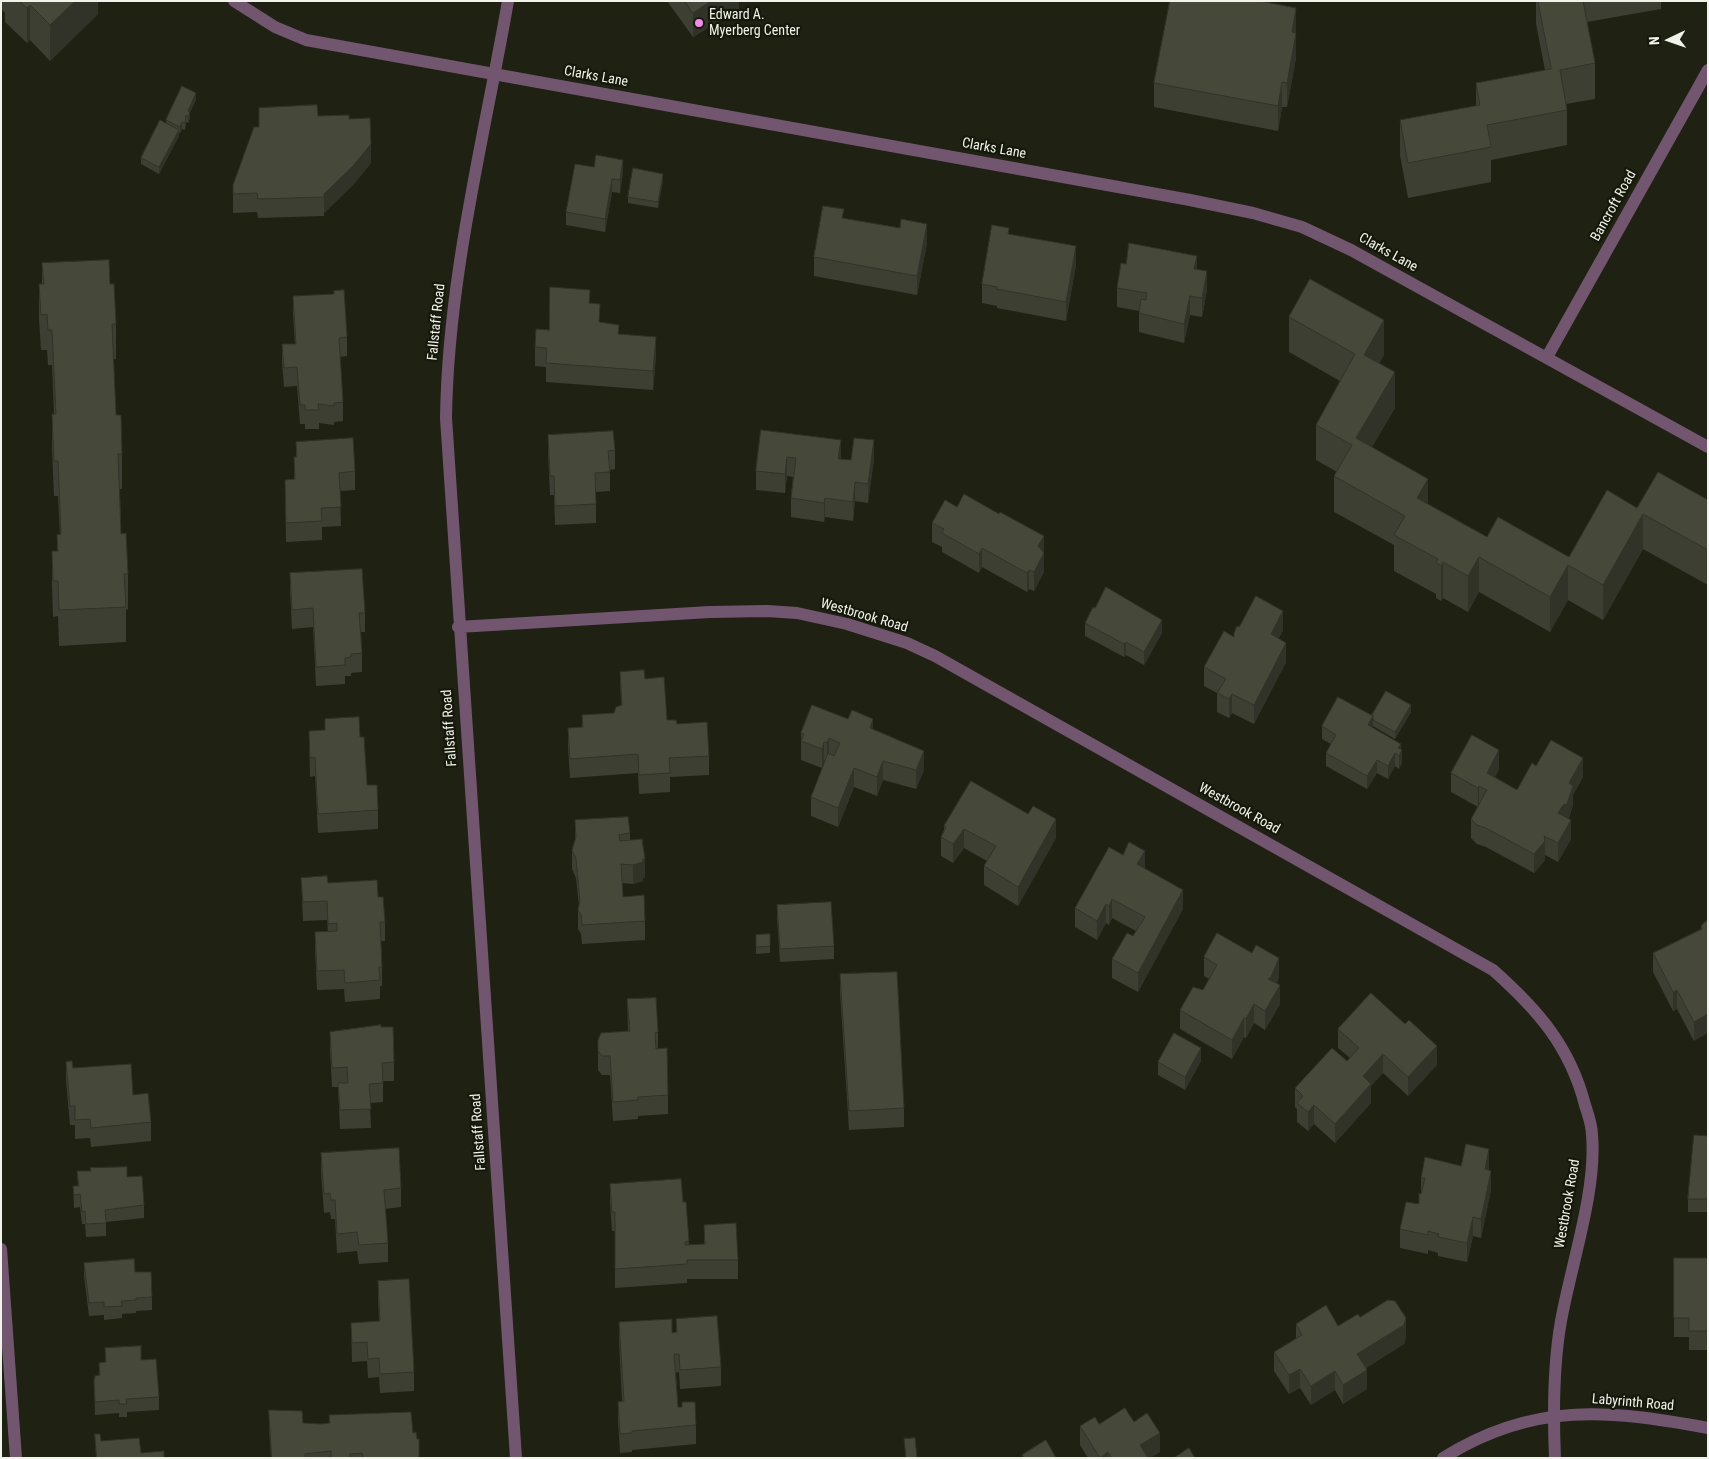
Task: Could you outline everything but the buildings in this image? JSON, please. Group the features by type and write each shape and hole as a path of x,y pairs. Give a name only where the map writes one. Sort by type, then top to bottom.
{"street":[{"name":"Clarks Lane","path":"234,1 274,27 306,40 1253,213 1302,227 1351,250 1708,447"},
{"name":"Fallstaff Road","path":"508,1 458,273 448,343 446,418 458,627 516,1458"},
{"name":"Bancroft Road","path":"1546,357 1708,70"},
{"name":"Westbrook Road","path":"458,627 710,612 767,611 820,617 875,632 935,656 1493,970 1524,997 1548,1026 1570,1060 1592,1134 1590,1178 1561,1322 1555,1367 1555,1458"},
{"path":"1,1249 16,1458"},
{"name":"Labyrinth Road","path":"1443,1458 1501,1429 1554,1415 1604,1413 1708,1428"}],"place":[{"name":"Edward A. Myerberg Center","path":"699,23"}]}
